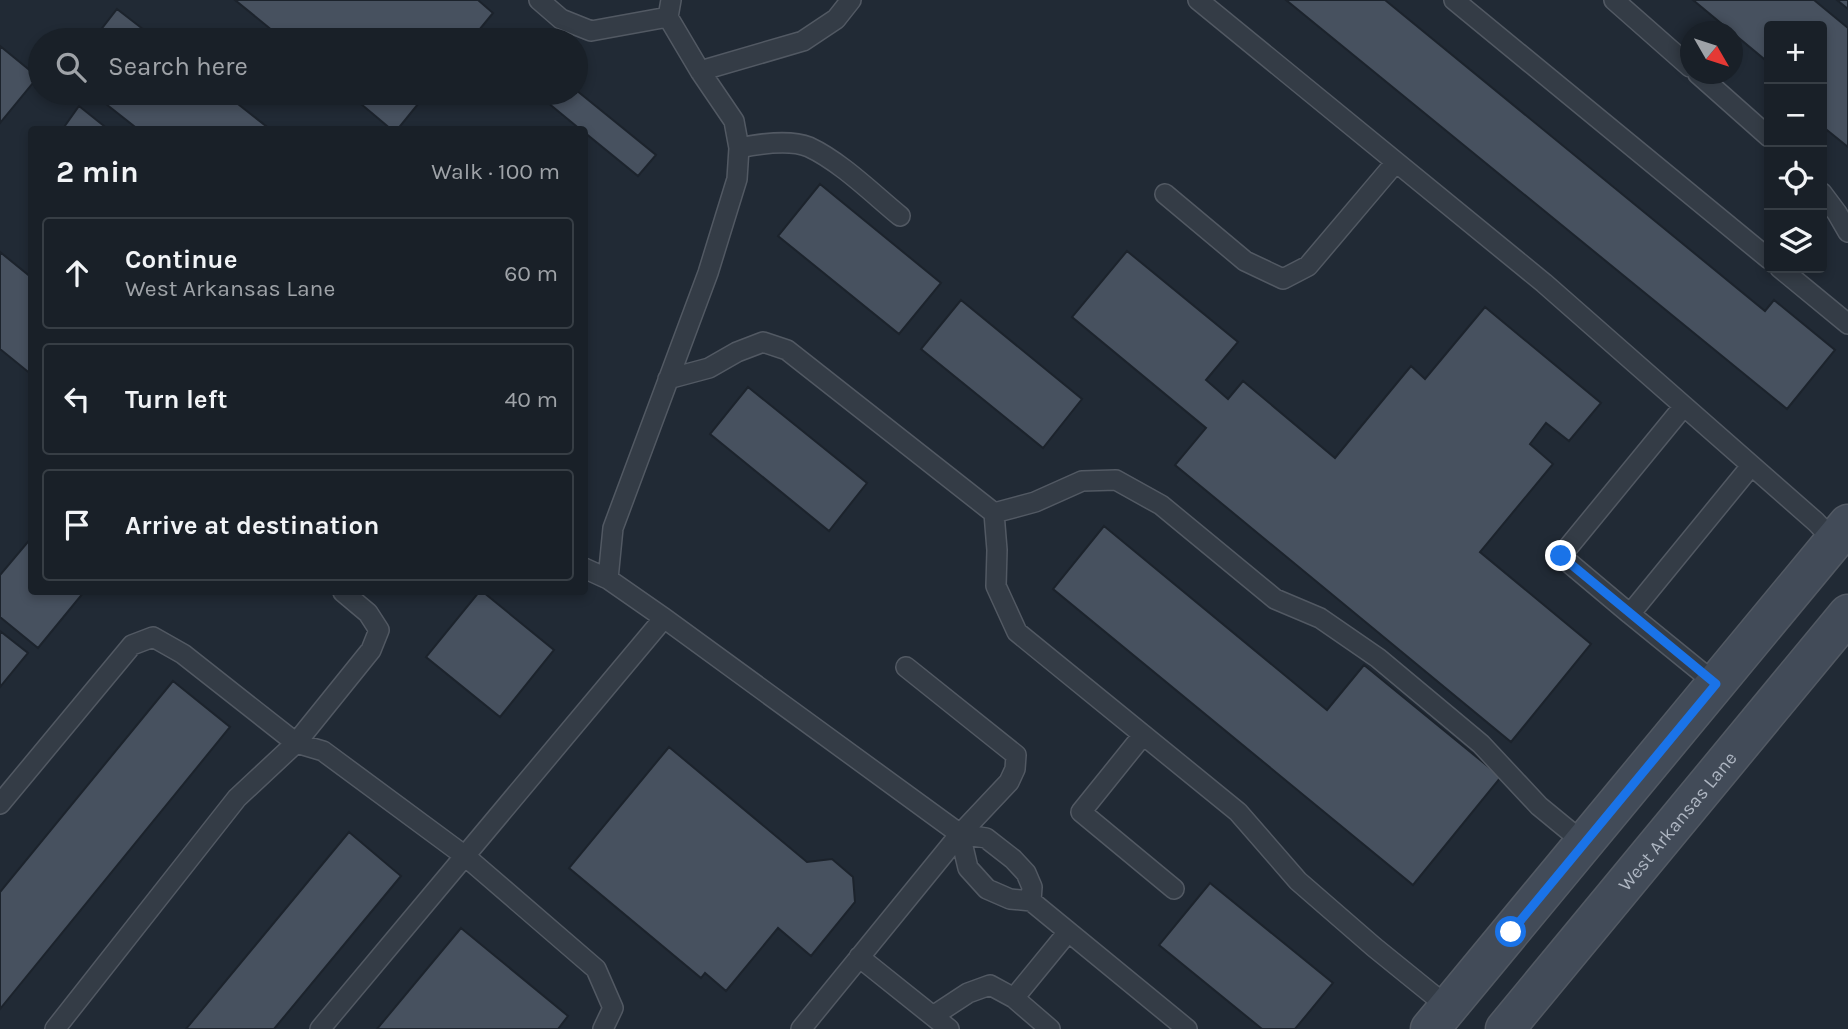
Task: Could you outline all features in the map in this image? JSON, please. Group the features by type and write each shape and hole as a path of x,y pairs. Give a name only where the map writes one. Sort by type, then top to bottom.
{"main road":[{"path":"1439,1018 1716,684 1843,539"},
{"name":"West Arkansas Lane","path":"1505,1029 1848,614"}],"lane":[{"path":"539,0 561,19 584,28"},
{"path":"701,71 803,41 836,19 851,0"},
{"path":"1198,0 1544,283 1815,522 1843,539"},
{"path":"1454,0 1764,255"},
{"path":"1614,0 1680,58"},
{"path":"588,30 669,8 701,71 734,121 739,148 737,179 723,228 614,528 608,579"},
{"path":"1709,84 1764,133"},
{"path":"739,148 771,142 807,146 840,166 900,216"},
{"path":"1165,194 1245,261 1283,279 1308,266 1396,162"},
{"path":"1827,200 1848,232"},
{"path":"1786,273 1848,324"},
{"path":"668,379 709,368 737,352 763,342 788,350 995,513 996,586 1017,632 1238,812 1298,881 1374,947 1439,1018"},
{"path":"1684,406 1561,556 1716,684"},
{"path":"1630,614 1751,466"},
{"path":"995,513 1035,502 1082,481 1116,480 1161,506 1275,598 1320,618 1378,658 1481,744 1539,806 1584,843"},
{"path":"588,570 608,579 664,618 960,834 986,838 1026,873 1032,887 1031,901"},
{"path":"55,1029 237,798 296,743 371,650 379,630 368,613 346,595"},
{"path":"320,1029 664,618"},
{"path":"0,804 132,645 153,637 183,653 296,743 323,751 465,856 596,970 614,1008 603,1029"},
{"path":"801,1029 960,834 1009,782 1015,769 1016,755 906,667"},
{"path":"1143,735 1081,812 1174,889"},
{"path":"960,834 968,868 987,889 1010,899 1031,901 1187,1029"},
{"path":"1014,998 1069,932"},
{"path":"859,957 949,1029"},
{"path":"933,1016 968,993 990,985 1014,998 1051,1029"}],"building":[{"path":"235,0 478,0 493,13 481,28 269,28"},
{"path":"1286,0 1385,0 1765,311 1774,300 1835,350 1787,409"},
{"path":"1693,0 1814,0 1848,28 1848,147 1827,130 1827,21 1764,21 1764,59 1743,41 1743,21 1718,21"},
{"path":"1837,0 1848,0 1848,9"},
{"path":"117,9 142,28 102,28"},
{"path":"0,46 28,69 28,89 0,123"},
{"path":"588,100 656,155 638,176 588,135 588,126 576,126 551,105 588,105"},
{"path":"107,105 239,105 266,126 134,126"},
{"path":"362,105 417,105 400,126 387,126"},
{"path":"79,106 104,126 65,126"},
{"path":"820,184 941,283 899,334 778,236"},
{"path":"1127,251 1238,342 1206,380 1228,399 1243,381 1335,458 1411,366 1425,379 1485,307 1601,403 1569,441 1546,423 1530,444 1553,464 1480,552 1591,644 1511,742 1175,465 1206,428 1072,317"},
{"path":"0,252 28,275 28,372 0,349"},
{"path":"961,300 1082,399 1043,448 921,349"},
{"path":"748,387 867,483 829,531 710,434"},
{"path":"1104,526 1327,710 1364,665 1501,777 1413,885 1053,589"},
{"path":"28,542 28,595 82,595 38,648 0,617 0,575"},
{"path":"477,595 487,595 554,650 500,717 426,657"},
{"path":"0,631 28,653 0,687"},
{"path":"173,681 230,727 0,1009 0,892"},
{"path":"669,747 807,862 832,859 853,877 855,902 811,956 778,928 726,991 705,973 701,978 569,868"},
{"path":"349,832 401,876 274,1029 186,1029"},
{"path":"1210,883 1333,983 1295,1029 1262,1029 1159,945"},
{"path":"461,928 568,1016 558,1029 377,1029"}],"route":[{"path":"1511,932 1716,684 1561,556"}]}
